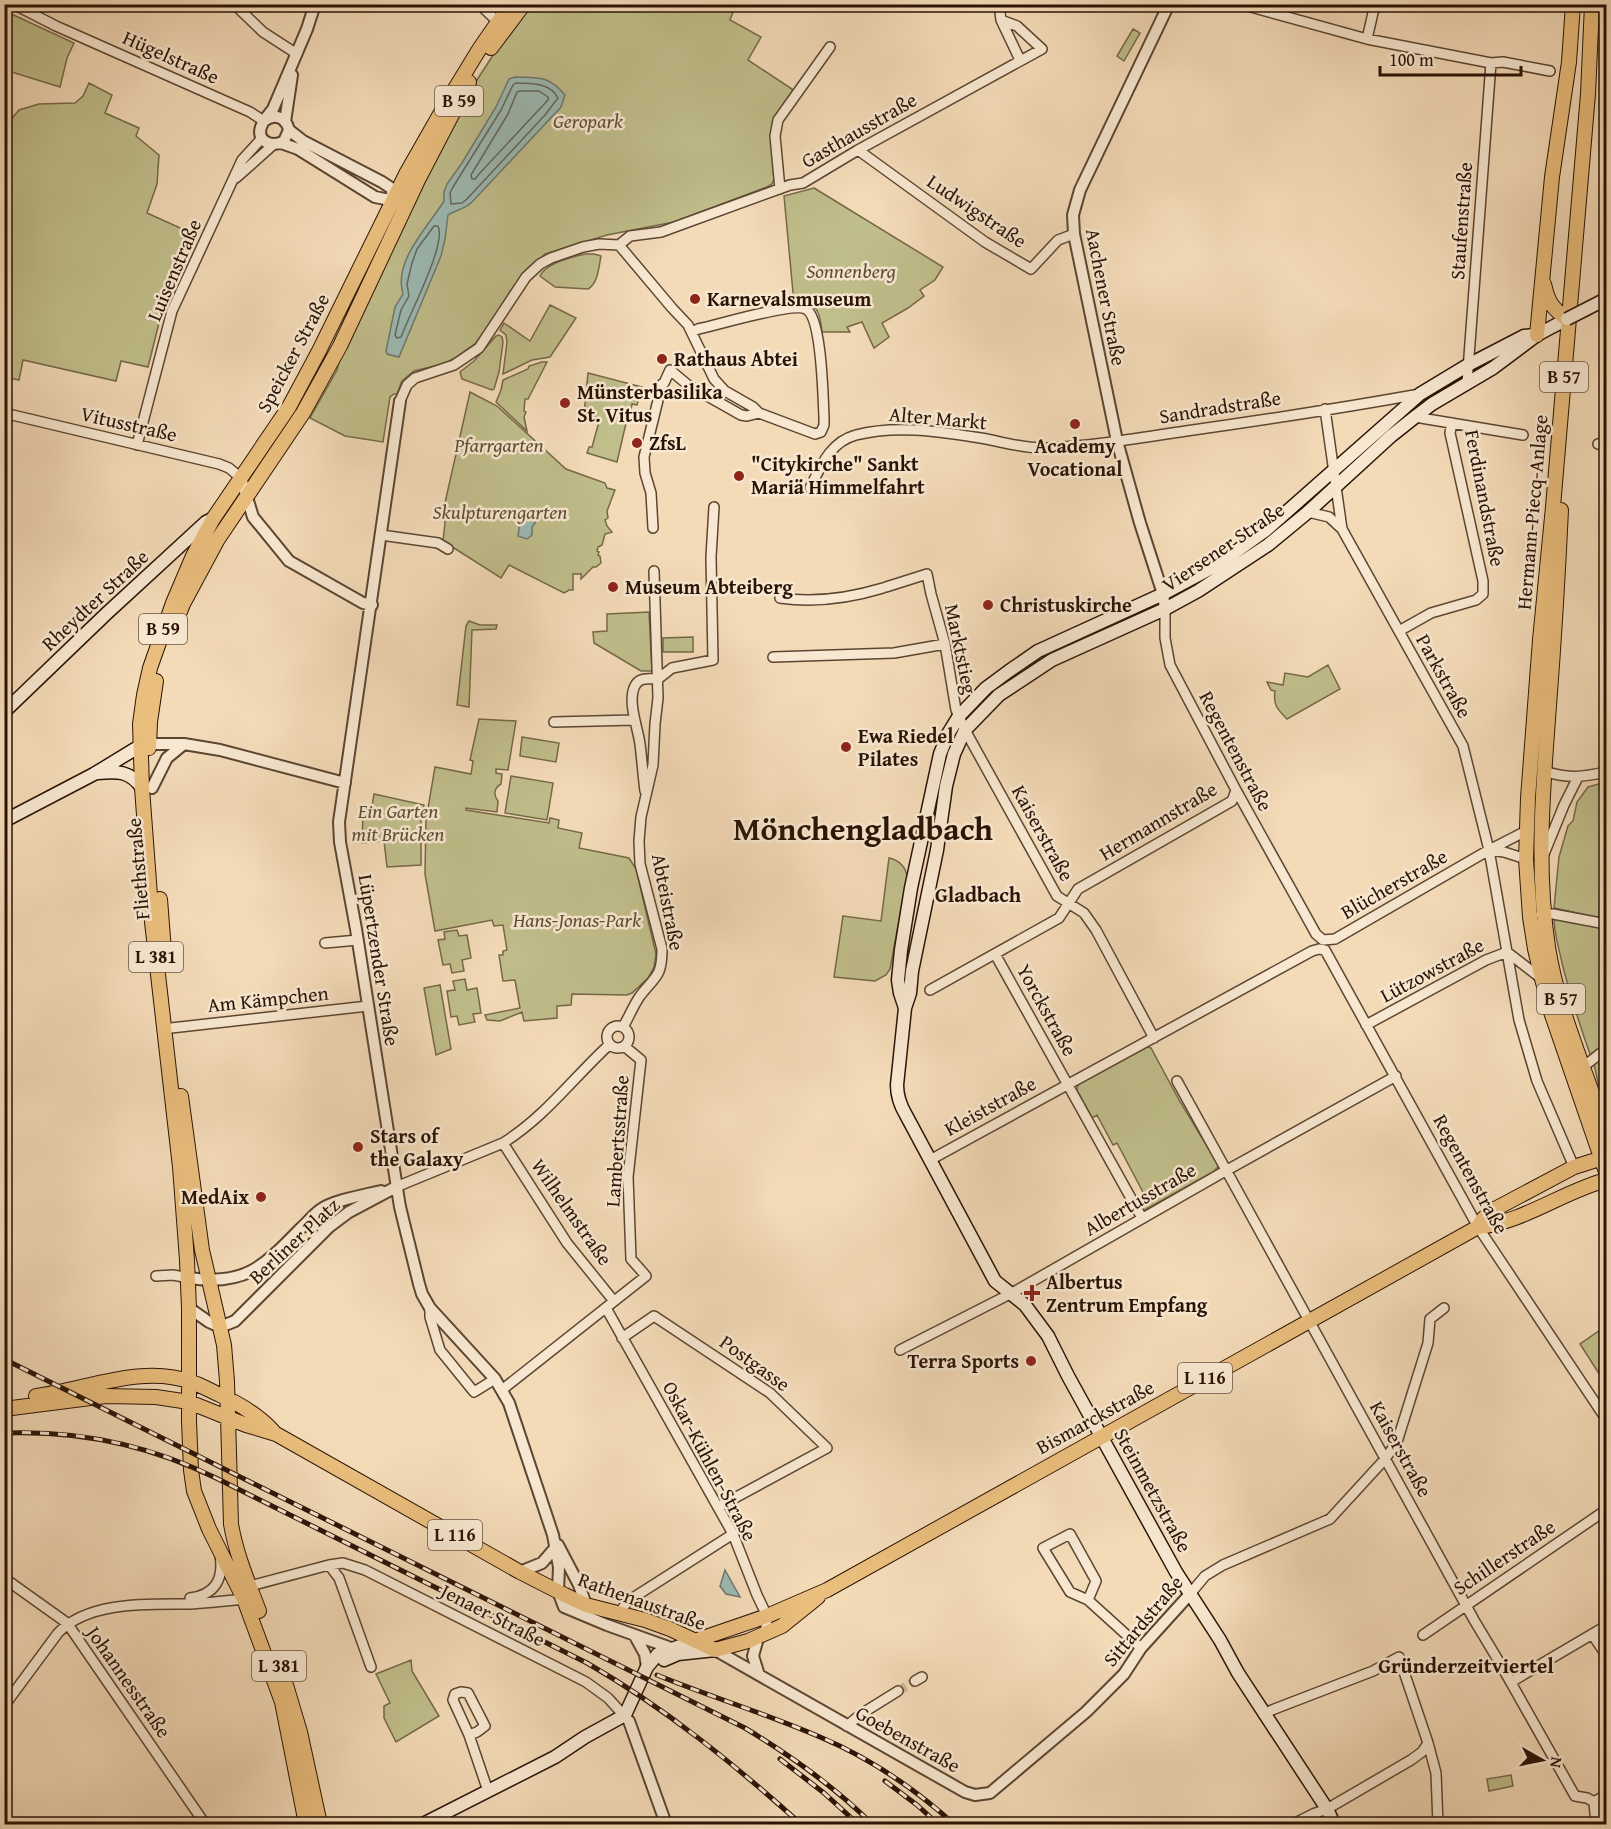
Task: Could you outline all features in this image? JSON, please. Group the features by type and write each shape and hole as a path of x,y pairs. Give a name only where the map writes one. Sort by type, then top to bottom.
{"main road":[{"name":"B 59","path":"400,202 447,102 512,4"},
{"name":"B 59","path":"400,202 475,72 496,39 524,4"},
{"path":"1537,335 1552,177 1569,62 1573,4"},
{"name":"Hermann-Piecq-Anlage","path":"1530,917 1526,831 1544,582 1553,507 1588,94 1592,4"},
{"name":"Hermann-Piecq-Anlage","path":"1542,859 1544,771 1568,427 1597,88 1601,4"},
{"name":"Speicker Straße","path":"213,519 289,407 400,202"},
{"name":"Speicker Straße","path":"247,498 303,413 340,346 400,202"},
{"path":"1542,276 1546,295 1553,309 1567,319"},
{"name":"Viersener Straße","path":"905,1008 910,993 912,970 954,754 966,730 999,694 1052,660 1165,609 1198,591 1268,545 1414,417 1467,382 1493,368 1537,335 1606,299"},
{"name":"Viersener Straße","path":"905,1008 900,993 899,969 911,888 940,754 959,716 986,688 1038,651 1163,594 1217,565 1266,530 1420,394 1468,365 1524,336 1537,335"},
{"name":"Fliethstraße","path":"145,745 158,671 180,610 218,539 247,498"},
{"name":"Fliethstraße","path":"189,1381 189,1278 178,1155 157,974 145,745 140,724 144,694 153,660 173,603 213,519"},
{"name":"Rheydter Straße","path":"4,712 106,614 206,522 213,519"},
{"path":"4,821 145,745"},
{"path":"1532,750 1536,764 1544,771"},
{"path":"93,774 108,772 125,774 147,788"},
{"name":"Fliethstraße","path":"147,788 153,823 171,1028 202,1250 226,1363 228,1399"},
{"path":"1526,859 1534,871 1543,897"},
{"name":"B 57","path":"1542,859 1548,948 1559,993 1583,1067 1603,1116 1606,1134"},
{"name":"B 57","path":"1530,917 1542,979 1555,1023 1604,1159 1606,1172"},
{"name":"Steinmetzstraße","path":"905,1008 897,1094 900,1104 994,1281 1025,1305 1048,1336 1160,1544 1238,1673 1334,1824"},
{"name":"Bismarckstraße","path":"1478,1227 1483,1219 1495,1209 1574,1167 1604,1159"},
{"name":"Bismarckstraße","path":"697,1640 767,1616 826,1590 1309,1319 1478,1227 1510,1220 1587,1185 1606,1180"},
{"path":"190,1359 229,1417"},
{"name":"L 116","path":"4,1400 45,1395 136,1377 189,1381"},
{"path":"189,1381 207,1401 229,1443"},
{"name":"Rathenaustraße","path":"189,1381 253,1413 276,1434"},
{"name":"L 381","path":"189,1381 194,1491 200,1510 218,1547 247,1593 290,1696 320,1824"},
{"name":"L 116","path":"4,1409 106,1396 156,1397 189,1402"},
{"name":"L 381","path":"228,1399 233,1538 247,1593 282,1702 306,1824"},
{"name":"Rathenaustraße","path":"189,1402 246,1425 276,1434 520,1572 586,1605 655,1624 716,1650"},
{"name":"Bismarckstraße","path":"716,1650 738,1645 782,1626 826,1590"},
{"path":"627,1718 647,1667 658,1654 697,1640"},
{"path":"423,1824 555,1757 590,1743 627,1718 634,1716 657,1666 662,1661 678,1654 716,1650"}],"street":[{"name":"Hügelstraße","path":"13,4 56,26 250,112 264,121"},
{"path":"234,4 263,32 297,54"},
{"path":"315,4 297,54 273,109 260,129 262,138 269,144 298,149 375,197 400,202"},
{"path":"479,4 498,22"},
{"path":"1004,4 1000,12 1001,20 1020,60"},
{"name":"Aachener Straße","path":"1165,609 1163,594 1117,441 1074,234 1073,215 1080,190 1169,4"},
{"path":"1240,4 1367,39 1491,63 1503,62 1550,71"},
{"path":"1367,39 1375,4"},
{"name":"Gasthausstraße","path":"619,245 630,236 661,232 790,185 803,183 858,150 1042,49 1017,26 1001,20"},
{"path":"780,189 775,136 778,120 830,47"},
{"path":"277,144 287,138 290,84 297,54"},
{"name":"Staufenstraße","path":"1467,382 1491,63"},
{"path":"264,121 278,117 303,141 391,188 400,202"},
{"name":"Luisenstraße","path":"137,445 172,311 242,160 262,138"},
{"name":"Luisenstraße","path":"232,182 256,158 277,144"},
{"name":"Ludwigstraße","path":"858,150 985,242 1031,268 1058,240 1074,234"},
{"path":"400,401 407,385 414,378 454,365 479,348 526,277 540,264 583,247 599,244 619,245 688,325 714,379 725,391 759,413 815,434 821,432 824,417 816,324 813,315 806,309 775,310 692,332"},
{"path":"652,528 651,493 645,473 644,457 662,384 670,370 687,385 741,415 759,413"},
{"name":"Sandradstraße","path":"1024,448 1117,441 1420,394"},
{"name":"Lüpertzender Straße","path":"400,401 339,822 340,842 358,940 396,1187 419,1284 430,1308 503,1389 518,1426 553,1535 559,1567 558,1591"},
{"name":"Parkstraße","path":"1324,409 1342,529 1462,746 1489,850 1519,1020 1537,1081 1574,1167"},
{"name":"Vitusstraße","path":"4,413 219,464 229,468 241,478"},
{"path":"1414,417 1522,435"},
{"name":"Ferdinandstraße","path":"1399,632 1431,613 1476,600 1483,594 1483,581 1450,433 1452,423"},
{"name":"Alter Markt","path":"835,446 848,438 888,430 974,437 1024,448"},
{"path":"810,488 818,471 835,446 821,432"},
{"path":"241,478 253,517 289,561 363,603 372,605"},
{"path":"658,680 672,668 713,660 711,557 714,507"},
{"path":"1308,512 1329,517 1342,529"},
{"path":"381,535 438,543 448,549"},
{"name":"Abteistraße","path":"623,1027 640,996 656,978 662,961 662,949 639,852 640,825 653,765 658,698 654,571"},
{"name":"Marktstieg","path":"780,598 804,600 840,598 862,594 927,574 945,644 956,710 966,730"},
{"name":"Regentenstraße","path":"1165,609 1165,638 1170,665 1316,934"},
{"path":"773,657 894,653 945,644"},
{"name":"Abteistraße","path":"646,796 632,695 638,682 644,679 658,680"},
{"path":"554,722 634,720"},
{"name":"Kaiserstraße","path":"966,730 1057,896 1084,913 1096,930 1154,1038"},
{"path":"147,788 167,758 184,744"},
{"path":"145,745 184,744 220,750 260,766 345,783"},
{"path":"1544,771 1558,776 1578,777 1606,772"},
{"path":"1542,859 1578,777"},
{"name":"Hermannstraße","path":"930,990 1059,918 1078,889 1232,801 1236,790"},
{"name":"Blücherstraße","path":"1316,934 1325,940 1335,939 1526,831"},
{"path":"1489,850 1526,859"},
{"path":"1530,917 1545,914 1576,917 1606,924"},
{"path":"326,943 358,940"},
{"name":"Regentenstraße","path":"1312,951 1325,950 1478,1227 1606,1419"},
{"name":"Kleiststraße","path":"930,1160 1312,951"},
{"name":"Lützowstraße","path":"1366,1025 1486,960 1508,952 1542,979"},
{"name":"Yorckstraße","path":"995,954 1142,1218"},
{"name":"Am Kämpchen","path":"171,1028 368,1006"},
{"path":"616,1026 623,1027 629,1036 627,1044 617,1048 610,1044 608,1038 610,1030 616,1026"},
{"path":"396,1187 503,1143 519,1133 552,1104 610,1044"},
{"name":"Lambertsstraße","path":"614,1300 646,1276 631,1259 629,1184 641,1060 624,1046"},
{"path":"1583,1067 1606,1049"},
{"name":"Albertusstraße","path":"900,1350 1012,1293 1396,1076"},
{"name":"Kaiserstraße","path":"1178,1081 1385,1459 1575,1796 1594,1802"},
{"name":"Wilhelmstraße","path":"503,1143 567,1243 614,1300"},
{"name":"Berliner Platz","path":"189,1278 209,1281 235,1277 256,1269 267,1262 321,1209 349,1198 396,1187"},
{"name":"Berliner Platz","path":"220,1327 239,1318 336,1222 349,1212 396,1187"},
{"path":"156,1276 173,1275 189,1278"},
{"path":"503,1389 614,1300"},
{"path":"189,1308 209,1323 220,1327"},
{"name":"Lüpertzender Straße","path":"430,1308 430,1317 440,1350 474,1392 495,1378"},
{"name":"Oskar-Kühlen-Straße","path":"606,1308 733,1534 767,1616"},
{"name":"Sittardstraße","path":"1074,1723 1124,1674 1142,1648 1205,1576 1223,1565 1330,1520 1385,1459 1397,1442 1428,1343 1430,1319 1444,1308"},
{"name":"Postgasse","path":"622,1338 654,1316 770,1393 827,1448 718,1507"},
{"name":"Schillerstraße","path":"1423,1635 1606,1510"},
{"path":"620,1614 625,1604 733,1534"},
{"path":"1088,1600 1096,1581 1070,1534 1043,1548 1070,1592 1088,1600 1142,1648"},
{"path":"553,1535 575,1576 586,1605"},
{"path":"4,1706 67,1623 99,1610 174,1603 212,1591 220,1574 221,1562 218,1547"},
{"path":"520,1572 542,1563 555,1548"},
{"name":"Jenaer Straße","path":"174,1603 189,1604 247,1593 328,1565 343,1563 365,1570 586,1682 608,1698 627,1718"},
{"path":"328,1565 339,1578 371,1667"},
{"name":"Johannesstraße","path":"4,1578 67,1623 205,1824"},
{"name":"Rathenaustraße","path":"558,1591 561,1602 568,1610 635,1636 671,1648 716,1650"},
{"path":"759,1675 753,1656 760,1636 766,1628 767,1616"},
{"path":"1511,1682 1606,1626"},
{"path":"1592,1634 1606,1655"},
{"path":"635,1636 645,1654 647,1667"},
{"name":"Goebenstraße","path":"716,1650 847,1726 975,1795 990,1793 1074,1723"},
{"path":"1265,1713 1373,1671 1399,1657 1436,1773 1438,1824"},
{"path":"847,1726 861,1714 898,1691"},
{"path":"469,1736 485,1726 468,1694 461,1692 455,1694 453,1700 469,1736 488,1791"},
{"path":"627,1718 666,1824"},
{"path":"1293,1824 1326,1809 1411,1760 1422,1752 1428,1743"},
{"path":"1596,1824 1594,1802 1606,1795"}],"green space":[{"name":"Geropark","path":"531,5 698,5 733,12 730,20 761,37 748,60 792,89 793,93 771,136 774,179 772,184 674,222 607,235 545,254 526,272 476,343 455,358 443,364 414,371 402,381 397,394 390,397 383,442 345,436 310,418 337,370 340,357 402,226 475,83 508,32"},
{"path":"5,11 74,43 67,58 60,87 5,70"},
{"path":"1133,29 1140,33 1124,61 1117,56"},
{"path":"89,83 112,95 105,113 139,128 136,136 159,155 157,184 147,213 196,235 164,303 148,367 121,361 116,381 23,360 19,380 9,378 11,371 4,370 5,122 8,123 19,110 39,104 75,103 83,96"},
{"name":"Sonnenberg","path":"814,188 943,267 935,280 920,290 924,296 882,323 889,337 874,348 862,322 847,327 850,332 822,332 816,309 808,304 794,303 784,196"},
{"path":"585,254 601,256 596,279 588,289 555,287 540,276 553,264"},
{"path":"550,305 576,318 550,357 532,360 503,374 507,342 506,335 500,330 504,323 530,341"},
{"path":"499,335 503,342 494,389 462,379 460,372"},
{"path":"547,362 528,399 525,399 524,417 527,431 496,402 503,380 528,369 529,366"},
{"path":"588,373 642,387 637,405 632,404 629,419 627,419 617,462 587,453 589,447 592,447 600,418 584,414"},
{"name":"Skulpturengarten","path":"470,392 497,406 566,469 605,483 607,488 615,490 607,511 608,518 605,520 612,532 605,534 602,545 597,551 601,563 593,567 581,579 581,574 573,574 573,590 564,593 509,565 501,578 443,541 444,507"},
{"path":"649,612 652,671 641,671 594,643 593,632 607,631 607,614"},
{"path":"469,621 480,625 497,625 496,629 472,630 469,707 457,705 466,626"},
{"path":"693,637 693,652 663,652 663,638"},
{"path":"1328,665 1340,689 1287,719 1276,706 1275,691 1271,690 1267,682 1283,685 1285,673 1308,677"},
{"name":"Hans-Jonas-Park","path":"479,719 516,721 508,770 496,769 496,773 502,774 501,784 495,792 498,801 497,812 466,808 466,810 549,823 550,818 559,820 558,828 582,833 579,848 629,858 636,869 656,954 654,967 648,978 632,993 627,995 572,994 571,1005 557,1006 557,1018 524,1021 522,1012 500,1021 487,1020 485,1015 520,1008 515,980 503,981 499,955 503,955 503,951 507,950 503,925 494,926 492,920 435,931 425,874 426,820 435,767 471,774 473,761 470,760"},
{"path":"522,737 559,743 556,762 520,756"},
{"path":"511,776 553,783 547,820 505,813"},
{"path":"1606,782 1604,885 1606,916 1596,917 1554,908 1559,857 1568,826 1573,821 1577,802 1588,787"},
{"name":"Ein Garten mit Brücken","path":"374,794 424,805 421,820 421,865 387,867 384,841 362,843 363,812 371,812"},
{"path":"889,858 901,864 907,877 890,969 886,975 875,981 834,977 843,916 881,921"},
{"path":"1554,918 1606,928 1606,1045 1591,1057 1565,975"},
{"path":"457,930 459,936 467,935 471,958 462,960 464,971 452,973 450,964 443,965 438,940 445,939 444,932"},
{"path":"465,979 467,990 477,988 481,1013 473,1014 475,1022 459,1025 457,1016 451,1017 447,991 455,990 453,981"},
{"path":"440,985 451,1049 436,1055 424,988"},
{"path":"1147,1047 1151,1048 1219,1166 1213,1172 1141,1212 1136,1202 1145,1196 1117,1143 1113,1145 1097,1115 1092,1118 1077,1090 1078,1084"},
{"path":"1606,1054 1606,1106 1600,1092 1594,1064"},
{"path":"1606,1326 1606,1382 1605,1383 1580,1344"},
{"path":"411,1660 412,1671 439,1716 396,1742 384,1718 384,1706 390,1703 376,1674"},
{"path":"1511,1775 1513,1786 1489,1791 1487,1779"}],"water":[{"path":"515,77 542,79 553,84 565,95 561,107 472,202 448,215 441,256 399,357 387,354 395,307 403,294 401,282 407,257 444,201 447,184 496,107 509,79"},
{"path":"527,511 535,514 537,520 532,527 532,535 527,539 518,536 520,522"},
{"path":"725,1570 740,1597 726,1594 720,1586"}],"tunnel":[{"path":"898,1691 915,1681"}],"railway":[{"path":"4,1359 745,1728 812,1772 872,1824"},
{"path":"4,1433 59,1434 113,1442 139,1448 191,1466 216,1478 587,1663 616,1680 698,1738 801,1824"},
{"path":"657,1675 839,1745 891,1775 954,1824"},
{"path":"780,1759 824,1793 858,1824"},
{"path":"885,1781 938,1824"}],"place":[{"name":"Karnevalsmuseum","path":"695,299"},
{"name":"Rathaus Abtei","path":"662,359"},
{"name":"Münsterbasilika St. Vitus","path":"565,403"},
{"name":"Academy Vocational","path":"1075,424"},
{"name":"ZfsL","path":"637,443"},
{"name":"\"Citykirche\" Sankt Mariä Himmelfahrt","path":"739,476"},
{"name":"Museum Abteiberg","path":"613,587"},
{"name":"Christuskirche","path":"988,605"},
{"name":"Ewa Riedel Pilates","path":"846,747"},
{"name":"Stars of the Galaxy","path":"358,1147"},
{"name":"MedAix","path":"261,1197"},
{"name":"Albertus Zentrum Empfang","path":"1032,1293"},
{"name":"Terra Sports","path":"1031,1361"}],"district":[{"name":"Mönchengladbach","path":"863,829"},
{"name":"Gladbach","path":"978,895"},
{"name":"Gründerzeitviertel","path":"1466,1666"}],"park label":[{"name":"Pfarrgarten","path":"499,445"}]}
